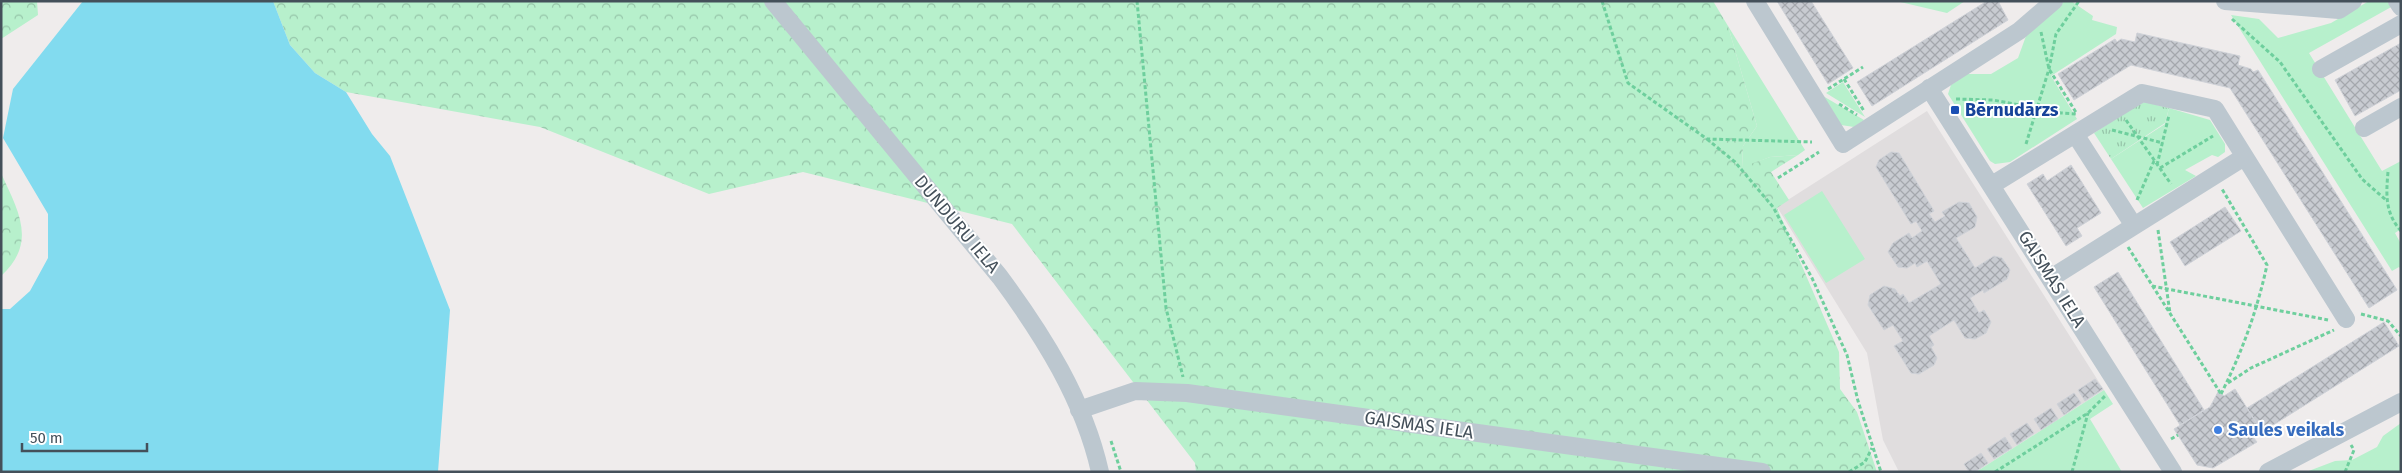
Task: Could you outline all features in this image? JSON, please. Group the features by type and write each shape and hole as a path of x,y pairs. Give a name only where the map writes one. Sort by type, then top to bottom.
{"street":[{"name":"DUNDURU IELA","path":"773,1 1000,277 1034,323 1057,364 1079,410 1096,454 1100,472"},
{"path":"1755,1 1818,96 1843,144 1873,124 1933,93 2019,31 2054,1"},
{"path":"2226,7 2338,10 2353,1"},
{"path":"2398,1 2401,7"},
{"path":"2321,69 2401,24"},
{"name":"GAISMAS IELA","path":"1933,93 2173,472"},
{"path":"1992,185 2082,125 2142,93 2215,109 2342,323"},
{"path":"2364,128 2401,107"},
{"path":"2082,125 2128,226"},
{"path":"2051,278 2128,226 2156,212 2244,157"},
{"name":"GAISMAS IELA","path":"1079,410 1135,391 1187,393 1762,472"},
{"path":"2268,472 2401,402"}],"path":[{"path":"1136,1 1166,308 1187,393"},
{"path":"1602,1 1628,83 1735,162 1773,207 1792,241 1847,355 1881,472"},
{"path":"2020,168 2036,108 2049,69 2056,34 2079,1"},
{"path":"2226,7 2280,62 2362,179 2386,200"},
{"path":"2037,14 2049,69 2082,125"},
{"path":"1863,67 1818,96 1873,124"},
{"path":"1844,79 1873,124"},
{"path":"1933,93 1993,100 2036,108 2082,125 2163,143"},
{"path":"2157,165 2173,99"},
{"path":"2118,107 2180,197"},
{"path":"2160,168 2226,128"},
{"path":"1706,139 1812,142"},
{"path":"1778,178 1819,152"},
{"path":"2154,161 2128,226 2152,286 2221,394 2242,353 2258,306 2267,265 2214,176"},
{"path":"2388,172 2386,200 2392,222 2401,231"},
{"path":"2156,212 2170,316"},
{"path":"2152,286 2302,316"},
{"path":"2226,384 2250,368 2342,323"},
{"path":"1995,472 2088,413 2103,400 2113,376"},
{"path":"2072,472 2088,413"},
{"path":"2344,432 2354,450 2345,472"},
{"path":"1110,439 1121,472"},
{"path":"1849,472 1865,462 1873,448"}],"shaded area":[{"path":"1927,111 2104,390 1976,472 1899,472 1883,440 1867,353 1777,207"}],"green space":[{"path":"1,1 37,1 38,15 1,39"},
{"path":"273,1 1713,1 1728,26 1757,126 1743,146 1742,167 1770,157 1798,155 1771,172 1789,200 1777,208 1839,352 1840,389 1857,412 1877,472 1196,472 1195,463 1012,224 803,172 709,194 540,127 346,92 315,73 290,45"},
{"path":"1896,1 1965,1 1947,13"},
{"path":"2065,1 2071,1 2093,16 2092,20 2117,27 2116,34 2051,76 2077,119 2010,162 1995,164 1990,161 1948,94 1951,85 1967,74 1991,74 2018,58 2026,36 2044,16"},
{"path":"2369,1 2390,1 2393,6 2309,53 2382,171 2401,161 2401,229 2395,233 2401,244 2401,269 2399,267 2392,271 2231,15 2259,19 2278,38 2331,23"},
{"path":"1728,26 1805,150 1798,155 1770,157 1742,168 1743,146 1757,126"},
{"path":"1843,82 1865,117 1826,93"},
{"path":"1823,96 1864,120 1854,127 1841,125"},
{"path":"2145,102 2169,108 2165,123 2111,159 2094,133 2137,105"},
{"path":"2169,108 2210,120 2225,144 2225,152 2218,157 2212,155 2185,170 2196,176 2143,208 2111,159 2165,124"},
{"path":"1,173 18,213 22,238 19,251 1,276"},
{"path":"1822,191 1865,259 1826,283 1784,215"},
{"path":"2104,390 2113,404 2090,419 2122,472 1976,472"},
{"path":"2401,423 2401,472 2306,472 2335,461 2352,460 2377,447 2383,436"}],"water":[{"path":"83,1 273,1 290,45 315,73 346,92 372,134 390,156 450,310 438,472 1,472 1,309 10,309 30,291 48,258 48,214 3,138 13,89"}],"building":[{"path":"1777,1 1811,1 1853,68 1828,84"},
{"path":"1987,1 1998,1 2008,20 1872,106 1857,82"},
{"path":"2137,33 2240,56 2238,65 2251,69 2253,72 2258,70 2397,290 2369,308 2230,88 2131,65 2074,100 2058,74 2115,39 2117,42 2121,39 2135,42"},
{"path":"2401,43 2401,90 2355,116 2335,80"},
{"path":"1891,152 1899,153 1934,211 1929,214 1935,222 1945,216 1942,212 1959,202 1969,203 1977,217 1975,227 1956,238 1975,268 1994,256 2002,258 2010,270 2007,279 1984,293 1983,290 1970,298 1979,313 1984,310 1991,322 1986,333 1975,339 1965,338 1954,320 1929,336 1934,345 1931,347 1937,358 1934,365 1919,374 1911,373 1894,346 1903,341 1893,325 1884,330 1868,305 1870,295 1884,286 1895,289 1900,296 1903,294 1909,303 1941,284 1927,261 1917,267 1915,263 1907,268 1898,267 1888,252 1893,243 1909,233 1912,238 1922,231 1916,221 1911,224 1876,167 1879,160"},
{"path":"2071,165 2101,213 2077,228 2082,236 2066,246 2027,184 2043,174 2047,181"},
{"path":"2225,207 2241,231 2185,266 2170,242"},
{"path":"2118,272 2204,410 2180,425 2094,287"},
{"path":"2384,322 2399,346 2262,432 2247,408"},
{"path":"2095,379 2103,389 2085,401 2078,390"},
{"name":"Saules veikals","path":"2235,389 2262,432 2253,437 2257,442 2213,468 2197,465 2174,429 2210,407 2218,392 2224,396"},
{"path":"2074,393 2081,403 2064,415 2057,404"},
{"path":"2051,408 2058,419 2041,430 2034,419"},
{"path":"2027,423 2034,433 2017,445 2010,434"},
{"path":"2005,437 2012,448 1994,459 1987,449"},
{"path":"1981,453 1988,463 1975,472 1969,472 1964,464"}],"place":[{"name":"Bērnudārzs","path":"1955,110"},
{"name":"Saules veikals","path":"2218,430"}]}
